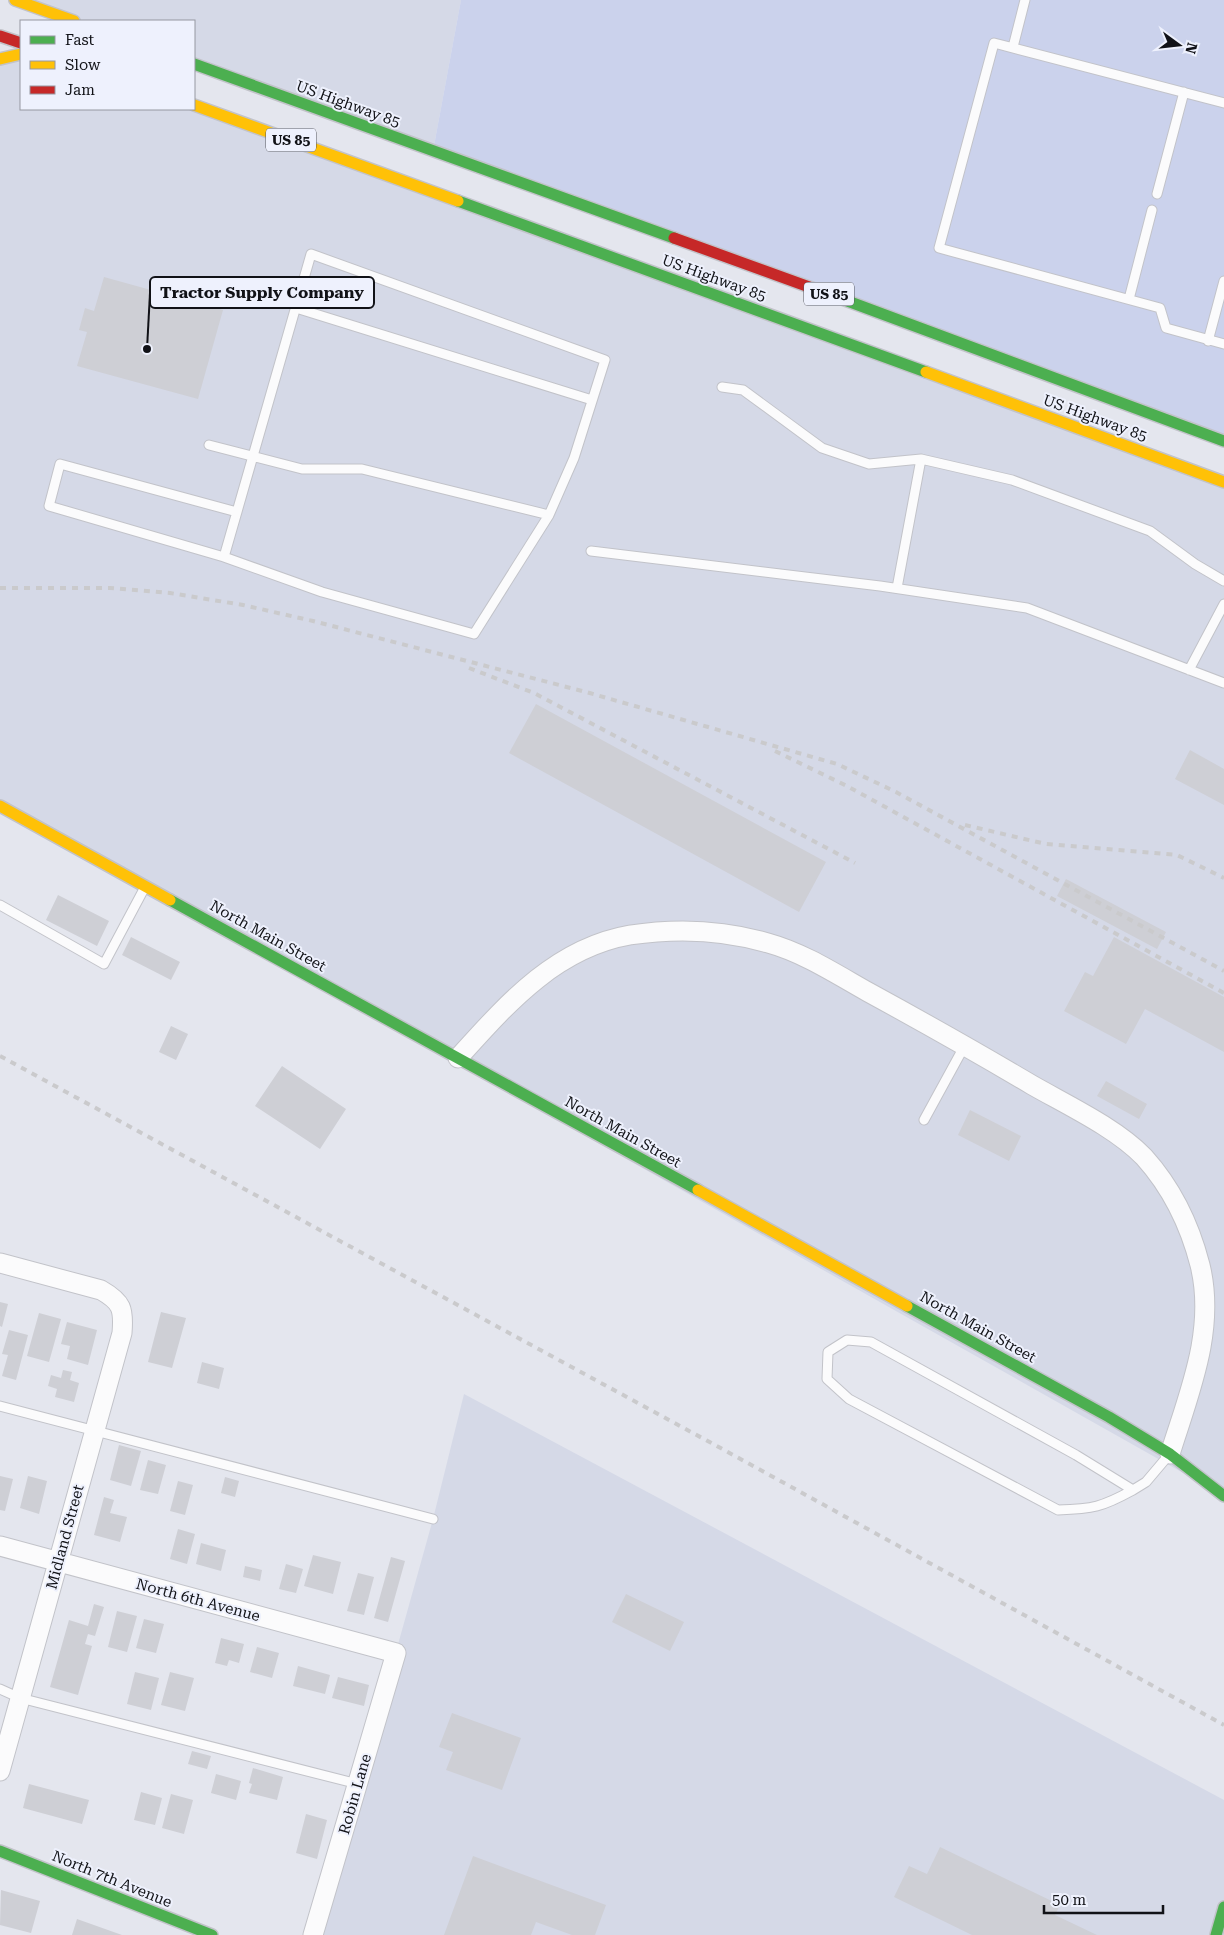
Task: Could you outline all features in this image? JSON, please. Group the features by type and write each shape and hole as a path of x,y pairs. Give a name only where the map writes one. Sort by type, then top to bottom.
{"main road":[{"path":"15,0 71,20"},
{"path":"0,36 20,43"},
{"path":"0,59 20,54"},
{"name":"US Highway 85","path":"195,64 889,316 1224,441"},
{"name":"US Highway 85","path":"195,105 746,305 1224,482"},
{"name":"North Main Street","path":"0,806 1109,1416 1170,1454 1224,1496"},
{"name":"North 7th Avenue","path":"0,1852 212,1935"},
{"path":"1216,1935 1224,1906"}],"street":[{"path":"458,1058 505,1006 544,972 565,959 599,944 629,936 681,932 733,935 770,943 799,954 965,1045 1121,1139 1141,1155 1157,1173 1186,1224 1200,1265 1205,1311 1202,1346 1170,1454"},
{"name":"Midland Street","path":"0,1263 101,1290 119,1303 123,1316 122,1332 0,1771"},
{"name":"North 6th Avenue","path":"0,1546 396,1653"},
{"name":"Robin Lane","path":"313,1935 396,1653"}],"lane":[{"path":"1013,47 1025,0"},
{"path":"1224,103 994,43 939,248 1160,308 1166,328 1224,344"},
{"path":"1157,194 1184,92"},
{"path":"1129,299 1152,210"},
{"path":"224,557 237,512 252,456 311,254 605,360 574,458 549,515 474,634 322,592 224,557 48,506 60,464 237,512"},
{"path":"1208,341 1224,281"},
{"path":"296,308 592,400"},
{"path":"722,387 743,390 822,448 870,464 921,459 1012,480 1150,531 1195,564 1224,581"},
{"path":"209,445 302,469 362,469 549,515"},
{"path":"897,588 921,459"},
{"path":"591,551 897,588 1027,608 1224,683"},
{"path":"1190,670 1224,604"},
{"path":"0,905 104,964 146,886"},
{"path":"924,1120 965,1045"},
{"path":"1133,1490 1076,1455 871,1342 847,1340 828,1352 827,1379 849,1399 1058,1510 1087,1509 1108,1504 1133,1490 1146,1482 1170,1454"},
{"path":"0,1406 434,1519"},
{"path":"0,1689 20,1698 358,1784"}],"shaded area":[{"path":"15,0 461,0 433,151 195,64 195,20 71,20"},
{"path":"461,0 1224,0 1224,441 433,151"},
{"path":"20,54 20,110 195,109 1224,482 1224,1496 0,806 0,59"},
{"path":"464,1394 1224,1800 1224,1935 317,1935 433,1519"}],"building":[{"path":"104,277 223,310 198,399 77,366 87,332 79,330 85,308 94,311"},
{"path":"536,704 826,862 799,912 509,753"},
{"path":"1190,750 1224,769 1224,805 1175,779"},
{"path":"1066,879 1166,932 1157,949 1057,896"},
{"path":"58,895 109,921 97,946 46,920"},
{"path":"131,937 180,962 171,980 122,955"},
{"path":"1114,937 1224,997 1224,1052 1145,1009 1126,1044 1064,1011 1085,972 1093,976"},
{"path":"171,1026 188,1034 176,1060 159,1052"},
{"path":"282,1066 346,1109 320,1149 255,1106"},
{"path":"1106,1081 1147,1104 1139,1119 1097,1096"},
{"path":"970,1110 1021,1136 1009,1161 958,1135"},
{"path":"0,1302 8,1304 2,1327 0,1326"},
{"path":"161,1312 186,1318 172,1368 148,1362"},
{"path":"39,1313 61,1319 49,1362 27,1356"},
{"path":"67,1322 97,1330 88,1365 67,1359 70,1346 61,1344"},
{"path":"9,1330 28,1335 16,1380 2,1376 8,1355 2,1354"},
{"path":"202,1362 224,1368 219,1389 197,1383"},
{"path":"63,1370 72,1372 70,1380 79,1383 74,1402 55,1397 57,1389 48,1386 51,1375 61,1378"},
{"path":"119,1445 141,1451 131,1486 110,1480"},
{"path":"148,1460 166,1465 158,1494 140,1490"},
{"path":"0,1476 13,1479 5,1511 0,1510"},
{"path":"28,1476 47,1481 39,1514 20,1508"},
{"path":"225,1477 239,1481 235,1497 221,1493"},
{"path":"178,1481 193,1485 185,1515 170,1511"},
{"path":"104,1497 114,1500 110,1513 127,1517 120,1542 94,1535"},
{"path":"178,1529 195,1534 187,1564 170,1559"},
{"path":"201,1543 226,1550 221,1571 196,1564"},
{"path":"313,1555 341,1562 333,1594 304,1586"},
{"path":"391,1557 405,1561 388,1622 374,1618"},
{"path":"286,1564 303,1569 296,1593 279,1589"},
{"path":"245,1566 262,1570 260,1581 243,1577"},
{"path":"358,1573 374,1577 364,1615 347,1611"},
{"path":"626,1594 684,1622 670,1651 612,1622"},
{"path":"94,1604 104,1607 95,1636 88,1634 85,1644 92,1646 78,1695 50,1687 69,1620 88,1626"},
{"path":"117,1611 137,1616 127,1652 108,1647"},
{"path":"144,1619 164,1624 156,1653 136,1648"},
{"path":"221,1638 244,1644 239,1663 229,1660 227,1666 215,1663"},
{"path":"257,1647 279,1653 272,1678 250,1672"},
{"path":"298,1666 330,1675 325,1694 293,1686"},
{"path":"135,1672 159,1678 151,1710 127,1704"},
{"path":"170,1672 194,1678 185,1711 161,1705"},
{"path":"338,1677 369,1685 364,1706 332,1698"},
{"path":"452,1713 521,1738 502,1790 446,1770 453,1752 439,1747"},
{"path":"192,1751 211,1756 207,1769 188,1764"},
{"path":"253,1768 283,1777 277,1800 249,1793 252,1784 249,1783"},
{"path":"216,1774 241,1781 236,1800 211,1793"},
{"path":"29,1784 89,1800 82,1824 23,1808"},
{"path":"141,1792 162,1798 155,1825 134,1820"},
{"path":"171,1794 193,1800 184,1834 162,1828"},
{"path":"306,1814 327,1820 317,1859 296,1853"},
{"path":"940,1847 1060,1905 1055,1915 1097,1935 972,1935 894,1897 909,1866 927,1874"},
{"path":"473,1856 606,1905 595,1935 572,1935 536,1922 531,1935 444,1935"},
{"path":"1,1890 40,1901 31,1933 0,1925"},
{"path":"77,1919 122,1935 72,1935"}],"railway":[{"path":"0,588 110,588 170,593 243,605 313,621 586,692 837,764 896,792 1224,971"},
{"path":"469,668 534,693 855,863"},
{"path":"775,751 847,786 1224,993"},
{"path":"965,825 1046,844 1177,855 1224,878"},
{"path":"0,1056 715,1445 1224,1725"}],"traffic: fast":[{"path":"195,64 674,238"},
{"path":"458,201 926,372"},
{"path":"834,296 1224,441"},
{"path":"170,900 698,1190"},
{"path":"907,1306 1109,1417 1170,1454 1224,1496"},
{"path":"0,1851 212,1935"},
{"path":"1216,1935 1224,1907"}],"traffic: slow":[{"path":"15,0 71,20"},
{"path":"0,59 20,54"},
{"path":"195,105 458,201"},
{"path":"926,372 1224,482"},
{"path":"0,806 170,900"},
{"path":"698,1190 907,1306"}],"traffic: jam":[{"path":"0,36 20,43"},
{"path":"674,238 834,296"}],"place":[{"name":"Tractor Supply Company","path":"147,349"}]}
